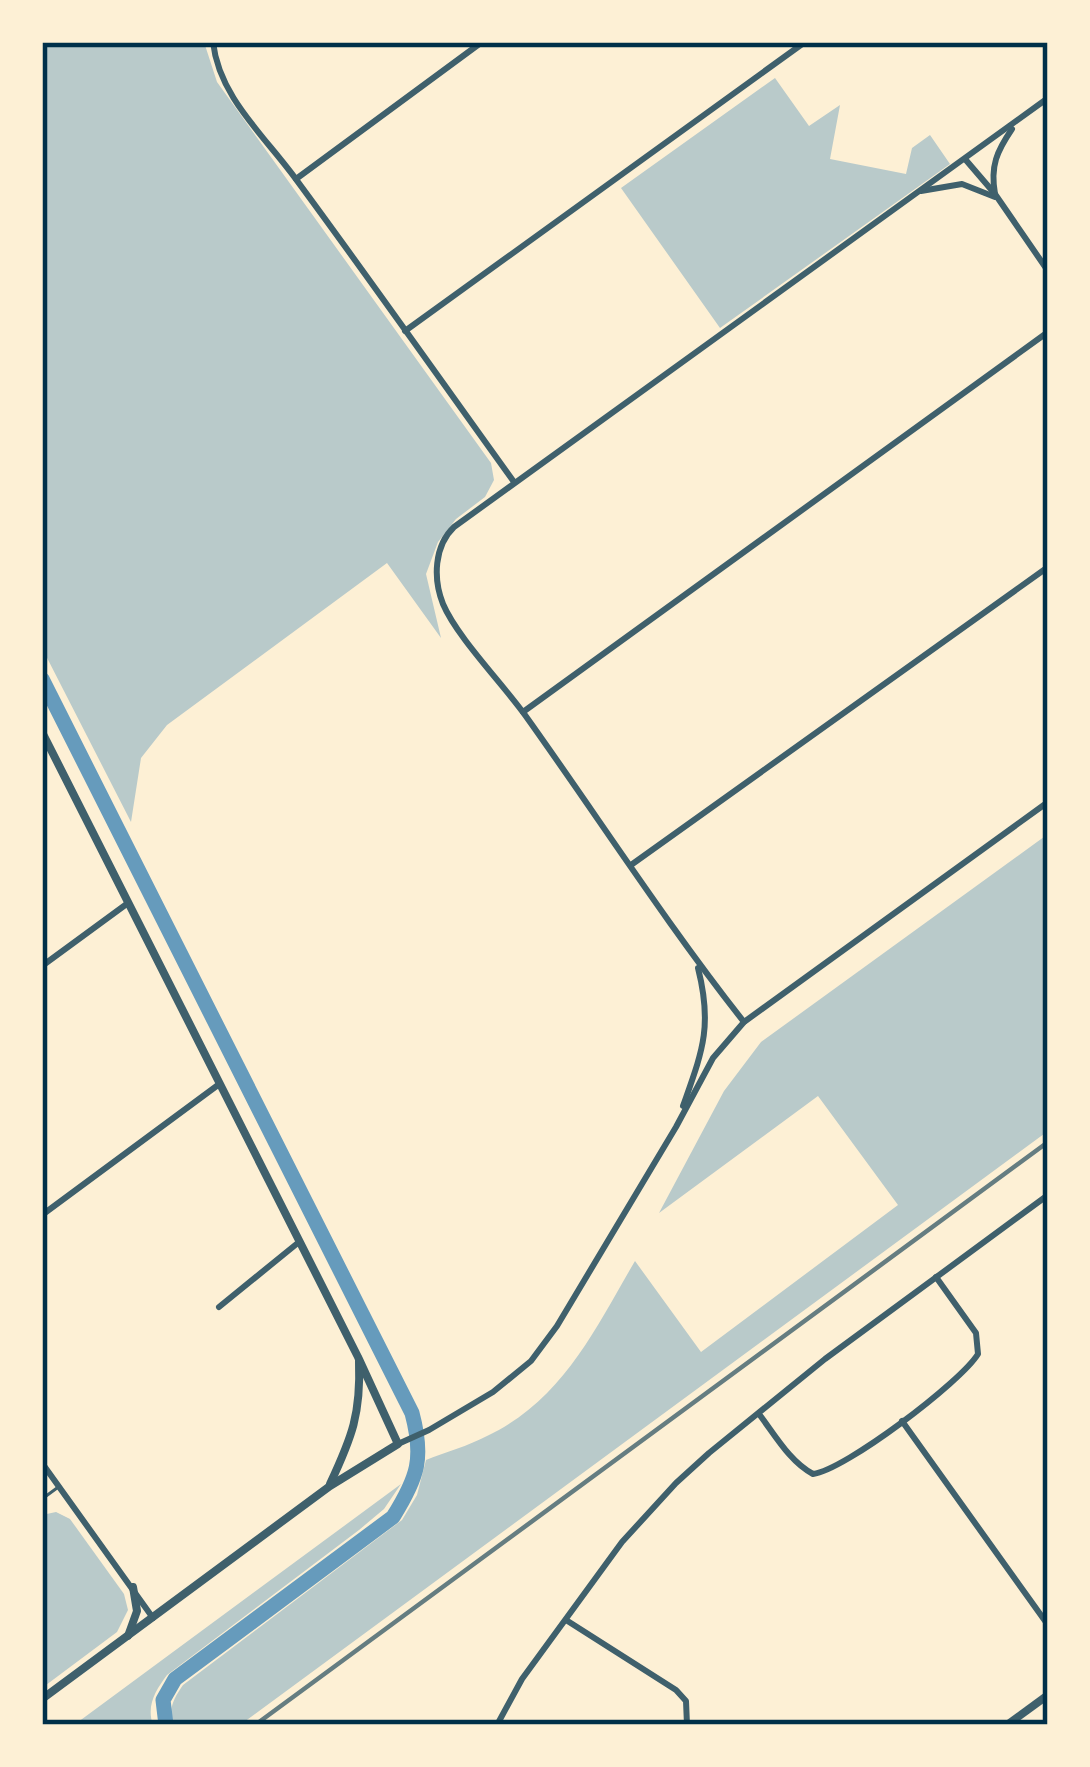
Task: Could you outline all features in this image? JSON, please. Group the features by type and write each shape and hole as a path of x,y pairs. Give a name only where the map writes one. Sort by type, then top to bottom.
{"street":[{"path":"213,42 225,84 514,483"},
{"path":"296,179 482,42"},
{"path":"405,331 806,42"},
{"path":"744,1022 444,605 437,571 443,539 1048,98"},
{"path":"996,196 995,157 1018,121"},
{"path":"964,159 1048,271"},
{"path":"920,191 962,184 996,196"},
{"path":"523,712 1048,332"},
{"path":"630,866 1048,566"},
{"path":"42,732 401,1443"},
{"path":"42,1700 330,1486 518,1374 544,1346 676,1127 712,1058 744,1022 1048,802"},
{"path":"42,966 128,903"},
{"path":"676,1127 704,1042 706,1002 696,961"},
{"path":"42,1215 218,1085"},
{"path":"497,1725 522,1679 622,1542 676,1483 825,1359 1048,1195"},
{"path":"219,1307 299,1243"},
{"path":"759,1414 799,1464 813,1474 836,1467 902,1421 962,1373 978,1354 976,1334 935,1277"},
{"path":"330,1486 359,1406 358,1357"},
{"path":"902,1421 1048,1624"},
{"path":"42,1463 153,1618"},
{"path":"127,1637 136,1610 133,1587"},
{"path":"566,1620 676,1690 686,1701 687,1725"},
{"path":"1007,1725 1048,1695"}],"lane":[{"path":"42,1499 59,1487"}],"shaded area":[{"path":"42,42 204,42 217,82 491,463 494,480 485,497 456,519 438,542 426,574 441,638 387,563 167,725 141,758 131,822 42,648"},
{"path":"775,78 809,126 840,105 830,159 906,174 912,148 930,135 950,164 720,328 621,188"},
{"path":"1048,834 1048,1131 240,1725 174,1725 172,1704 183,1685 402,1520 417,1495 426,1460 514,1421 557,1383 591,1337 635,1261 701,1352 898,1205 818,1096 659,1213 724,1091 761,1042"},
{"path":"401,1484 384,1509 359,1530 167,1675 151,1704 153,1725 74,1725"},
{"path":"56,1512 70,1519 124,1594 128,1610 117,1632 42,1688 42,1515"}],"waterway":[{"path":"42,679 412,1413 418,1443 413,1478 393,1517 175,1679 163,1700 166,1725"}],"railway":[{"path":"255,1725 1048,1142"}]}
